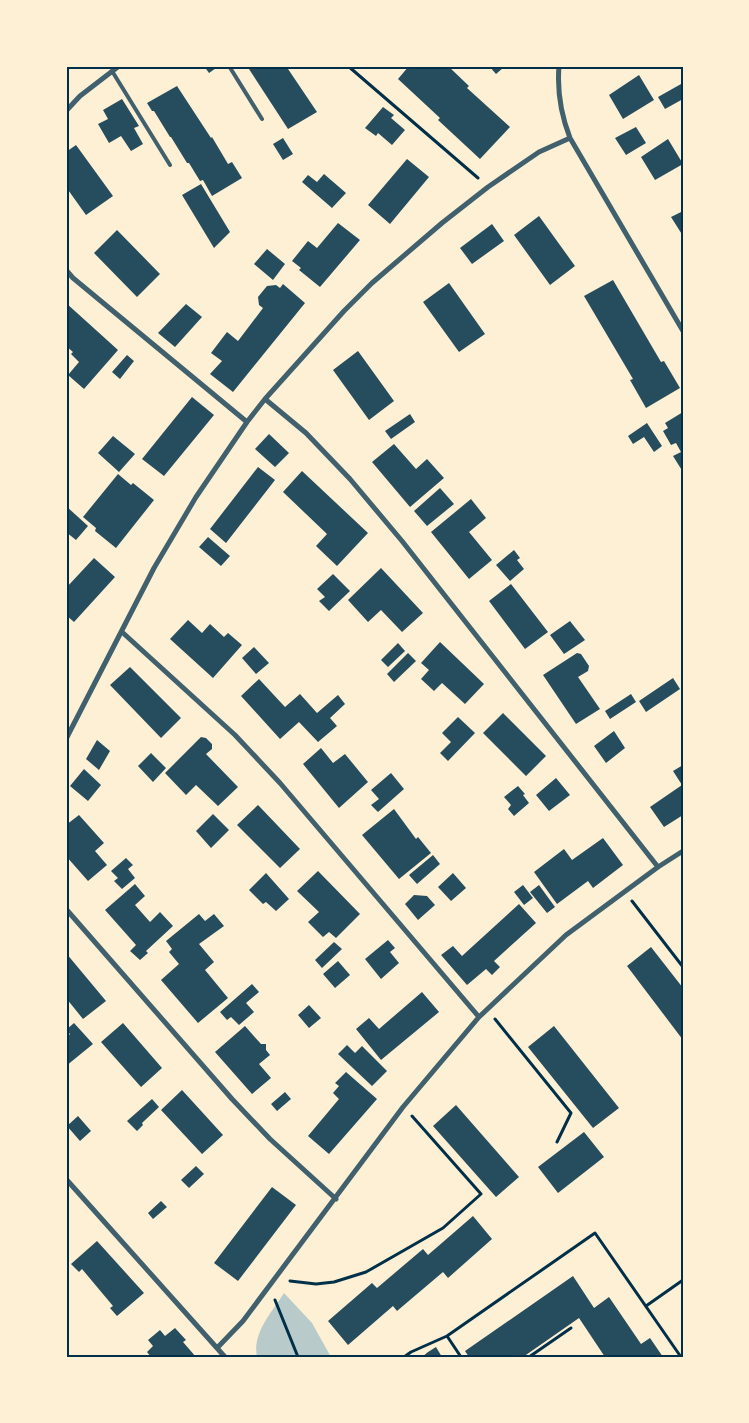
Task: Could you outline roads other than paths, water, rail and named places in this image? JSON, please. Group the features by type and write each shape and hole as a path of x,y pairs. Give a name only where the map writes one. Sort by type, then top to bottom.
{"street":[{"path":"66,111 80,96 120,66"},
{"path":"559,66 560,100 570,138 683,331"},
{"path":"66,738 154,568 196,497 265,398 344,311 442,223 488,187 539,152 570,138"},
{"path":"66,270 247,422"},
{"path":"265,398 306,433 356,486 402,541 658,867"},
{"path":"122,632 235,735 280,783 479,1017"},
{"path":"218,1347 243,1322 404,1107 479,1017 566,935 658,867 683,851"},
{"path":"66,909 232,1099 270,1139 336,1199"},
{"path":"66,1179 225,1357"}],"lane":[{"path":"228,66 262,118"},
{"path":"112,71 170,165"}]}
